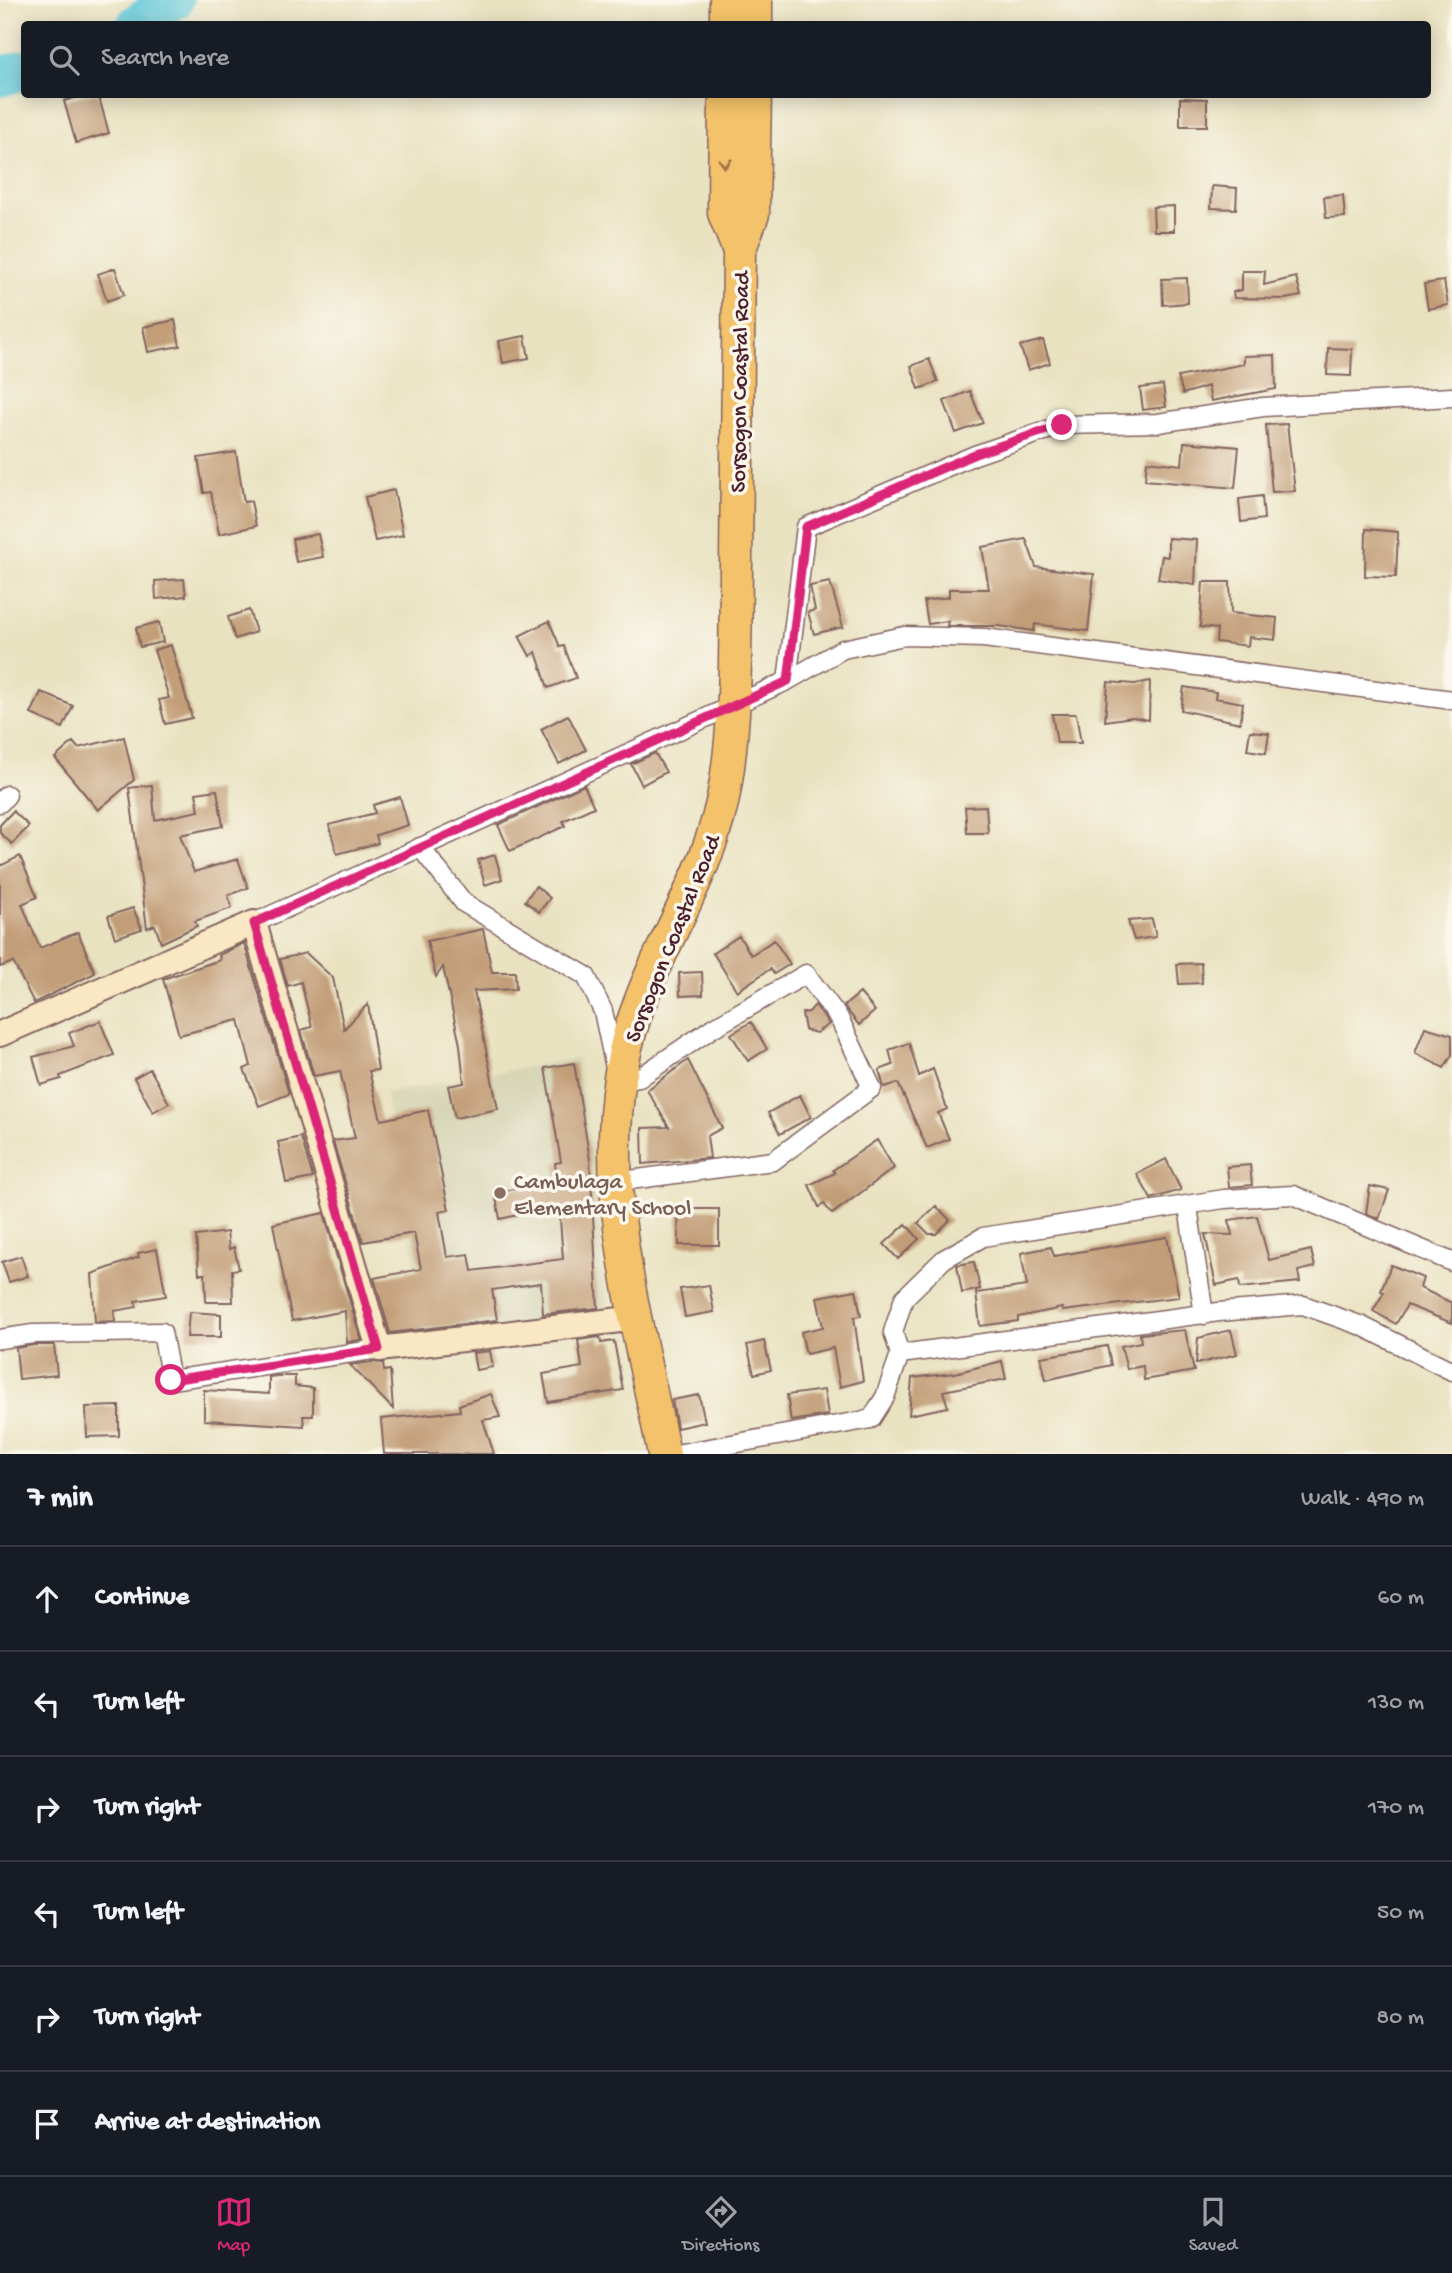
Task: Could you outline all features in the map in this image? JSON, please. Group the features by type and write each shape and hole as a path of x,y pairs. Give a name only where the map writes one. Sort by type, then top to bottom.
{"highway":[{"path":"726,0 726,21"},
{"path":"756,0 756,21"},
{"name":"Sorsogon Coastal Road","path":"725,98 724,213 739,251"},
{"name":"Sorsogon Coastal Road","path":"664,1454 637,1318 615,1182 613,1129 618,1082 635,1015 707,858 726,784 734,705 739,251 753,214 755,98"}],"street":[{"path":"788,681 806,527 975,454 1062,425 1158,423 1263,407 1452,397"},
{"path":"0,1034 254,923 788,681 843,649 904,636 984,638 1452,700"},
{"path":"420,847 464,903 586,976 603,1011 618,1082 639,1078 711,1029 806,974 839,1018 872,1088 773,1161 615,1182"},
{"path":"254,923 379,1349"},
{"path":"676,1454 871,1419 885,1397 900,1354 893,1332 904,1298 944,1259 983,1237 1041,1226 1188,1207 1224,1199 1293,1195 1452,1262"},
{"path":"1188,1207 1204,1315"},
{"path":"900,1354 1303,1305 1362,1326 1452,1371"},
{"path":"0,1339 33,1335 162,1332 171,1380 379,1349 637,1318"}],"shaded area":[{"name":"Cambulaga Elementary School","path":"577,1058 593,1159 608,1316 428,1339 386,1093"}],"building":[{"path":"74,98 99,98 109,133 76,143 64,101"},
{"path":"1180,98 1207,99 1207,126 1180,126"},
{"path":"1212,186 1237,188 1236,209 1211,208"},
{"path":"1343,195 1345,217 1326,218 1324,197"},
{"path":"1174,206 1174,231 1154,231 1153,207"},
{"path":"115,268 124,295 107,301 98,274"},
{"path":"1242,271 1265,271 1264,285 1296,277 1301,296 1285,299 1234,298 1233,292 1242,290"},
{"path":"1187,278 1188,303 1163,305 1162,279"},
{"path":"1444,281 1448,305 1428,309 1424,284"},
{"path":"175,320 180,346 148,352 143,327"},
{"path":"525,336 529,358 503,363 499,341"},
{"path":"1043,340 1050,363 1028,370 1020,346"},
{"path":"1328,348 1352,349 1351,376 1327,375"},
{"path":"1275,355 1276,389 1211,401 1208,386 1183,394 1178,377 1244,364 1244,356"},
{"path":"929,359 938,382 919,389 911,366"},
{"path":"1163,385 1166,407 1143,410 1140,388"},
{"path":"970,391 983,423 956,433 944,401"},
{"path":"1287,424 1295,491 1272,492 1266,425"},
{"path":"1184,442 1239,447 1235,488 1145,480 1147,461 1182,465"},
{"path":"236,452 244,502 251,501 256,526 219,534 211,492 204,493 198,458"},
{"path":"394,490 403,535 375,541 365,497"},
{"path":"1262,496 1264,519 1241,522 1239,499"},
{"path":"1366,529 1398,532 1396,577 1365,576"},
{"path":"318,534 323,557 296,562 292,539"},
{"path":"1168,538 1197,540 1195,585 1158,579 1162,556 1168,557"},
{"path":"1026,539 1036,567 1094,574 1088,631 1035,624 1034,631 999,626 947,626 948,621 928,624 924,601 949,597 949,589 989,589 982,547"},
{"path":"184,579 186,596 156,599 155,581"},
{"path":"830,582 843,627 814,634 808,612 815,610 810,586"},
{"path":"1203,582 1230,582 1231,613 1277,618 1275,640 1249,637 1248,646 1216,642 1217,629 1200,627"},
{"path":"249,610 256,632 235,639 228,617"},
{"path":"549,621 560,647 564,646 576,678 548,688 536,652 530,656 519,636"},
{"path":"159,622 163,642 140,647 136,628"},
{"path":"171,645 192,718 165,724 159,700 169,698 154,650"},
{"path":"1150,681 1149,720 1132,717 1105,721 1108,682 1135,684"},
{"path":"1184,687 1216,692 1215,698 1243,703 1240,723 1181,710"},
{"path":"41,692 73,706 63,728 31,714"},
{"path":"1052,714 1076,714 1081,743 1057,743"},
{"path":"568,715 586,750 559,764 541,729"},
{"path":"1250,731 1269,733 1266,753 1247,750"},
{"path":"124,737 134,780 98,810 55,758 73,742 78,748"},
{"path":"655,753 666,772 642,785 631,764"},
{"path":"152,785 155,820 199,811 196,793 217,790 223,826 180,835 194,872 238,859 248,888 228,895 232,908 195,921 197,926 161,943 155,925 147,928 129,788"},
{"path":"584,785 594,807 563,821 565,826 510,851 498,825"},
{"path":"400,797 408,825 376,835 378,843 337,854 329,825 375,813 373,805"},
{"path":"986,806 988,833 967,833 965,807"},
{"path":"13,811 29,826 12,844 0,833 0,825"},
{"path":"495,855 502,879 485,885 478,860"},
{"path":"20,856 37,897 22,904 40,948 78,932 95,973 34,1003 13,962 0,967 0,866"},
{"path":"536,886 550,898 539,912 525,901"},
{"path":"133,908 142,929 115,938 108,916"},
{"path":"1152,919 1156,937 1134,940 1128,921"},
{"path":"483,929 492,972 515,972 516,989 474,991 498,1109 455,1118 448,1086 464,1083 460,1045 443,967 436,977 427,941"},
{"path":"739,936 751,955 774,940 790,964 774,974 770,969 737,991 713,953"},
{"path":"244,943 289,1094 259,1106 244,1069 251,1066 239,1020 179,1035 163,979 220,960 219,955"},
{"path":"306,953 333,978 344,1029 368,1004 378,1070 369,1071 381,1120 428,1110 449,1210 439,1212 447,1257 469,1254 472,1271 563,1259 559,1206 500,1219 495,1193 557,1180 555,1163 561,1162 545,1068 574,1063 590,1160 598,1308 543,1314 541,1283 492,1290 497,1320 390,1333 374,1278 421,1269 414,1233 363,1242 333,1141 355,1138 340,1071 314,1076 301,1030 312,1027 301,982 288,986 280,959"},
{"path":"1201,963 1202,983 1179,984 1177,964"},
{"path":"702,972 703,995 680,996 679,973"},
{"path":"860,993 875,1011 859,1025 844,1006"},
{"path":"815,1005 829,1024 816,1033 805,1030 802,1013 809,1012"},
{"path":"100,1021 114,1055 41,1085 33,1057 74,1046 69,1033"},
{"path":"751,1022 767,1049 748,1061 731,1034"},
{"path":"1425,1027 1452,1035 1452,1055 1444,1068 1415,1053"},
{"path":"909,1043 919,1076 933,1069 947,1109 938,1113 949,1139 927,1148 898,1083 884,1087 879,1070 893,1065 889,1050"},
{"path":"688,1060 722,1128 707,1136 710,1158 643,1164 642,1128 669,1127 647,1090"},
{"path":"150,1069 169,1103 153,1112 134,1078"},
{"path":"800,1095 811,1117 780,1134 768,1113"},
{"path":"301,1137 313,1178 286,1183 278,1142"},
{"path":"877,1140 894,1168 832,1214 824,1204 819,1207 809,1185 835,1173 833,1170"},
{"path":"1166,1159 1181,1190 1151,1199 1137,1174"},
{"path":"1250,1165 1252,1185 1229,1187 1227,1167"},
{"path":"1370,1186 1389,1190 1379,1219 1366,1213"},
{"path":"936,1206 950,1220 936,1234 929,1234 918,1223"},
{"path":"678,1209 719,1209 719,1245 679,1245"},
{"path":"324,1213 361,1340 347,1342 345,1311 292,1321 273,1224"},
{"path":"1257,1216 1269,1260 1311,1250 1315,1267 1298,1271 1300,1282 1240,1288 1239,1280 1216,1285 1205,1234 1232,1235 1229,1220"},
{"path":"906,1224 919,1239 898,1259 884,1244"},
{"path":"227,1232 229,1249 234,1247 239,1269 232,1270 233,1302 206,1302 205,1274 199,1274 196,1236"},
{"path":"1167,1237 1179,1297 1062,1311 1062,1308 1018,1317 1018,1321 980,1326 976,1293 1027,1286 1021,1253 1051,1247 1054,1256"},
{"path":"157,1249 166,1296 135,1301 137,1307 114,1311 115,1321 95,1322 92,1274 139,1257 138,1253"},
{"path":"21,1256 28,1276 9,1282 2,1262"},
{"path":"974,1262 980,1289 962,1293 957,1265"},
{"path":"1391,1265 1423,1278 1420,1288 1452,1303 1452,1323 1407,1305 1396,1324 1373,1311 1384,1292 1381,1291"},
{"path":"709,1285 714,1312 685,1317 680,1289"},
{"path":"856,1290 861,1316 854,1317 863,1381 840,1387 833,1348 806,1354 801,1332 823,1327 817,1297"},
{"path":"189,1312 221,1314 221,1337 187,1337"},
{"path":"1185,1330 1194,1371 1144,1380 1143,1366 1127,1369 1121,1346 1141,1342 1140,1334"},
{"path":"1231,1330 1237,1354 1196,1364 1198,1338"},
{"path":"600,1337 601,1343 614,1341 623,1390 548,1402 543,1374 582,1367 578,1340"},
{"path":"764,1341 771,1370 754,1374 747,1345"},
{"path":"54,1345 57,1375 19,1379 16,1348"},
{"path":"1107,1346 1111,1365 1046,1380 1041,1357"},
{"path":"490,1351 493,1367 476,1370 473,1353"},
{"path":"1002,1361 1006,1379 943,1391 948,1407 909,1415 912,1378 955,1373"},
{"path":"383,1363 384,1371 390,1370 393,1409 350,1365"},
{"path":"295,1376 295,1386 313,1388 313,1416 303,1416 304,1426 204,1420 204,1390 269,1394 269,1377"},
{"path":"824,1390 828,1415 791,1421 787,1395"},
{"path":"491,1394 500,1417 483,1420 494,1454 384,1454 381,1419 460,1411 459,1405"},
{"path":"699,1395 705,1422 677,1428 672,1400"},
{"path":"119,1406 119,1436 87,1437 86,1407"}],"waterway":[{"path":"142,21 174,0"},
{"path":"0,77 21,71"}],"place":[{"name":"Cambulaga Elementary School","path":"500,1193"}],"route":[{"path":"171,1380 379,1349 254,923 788,681 806,527 975,454 1062,425"}]}
